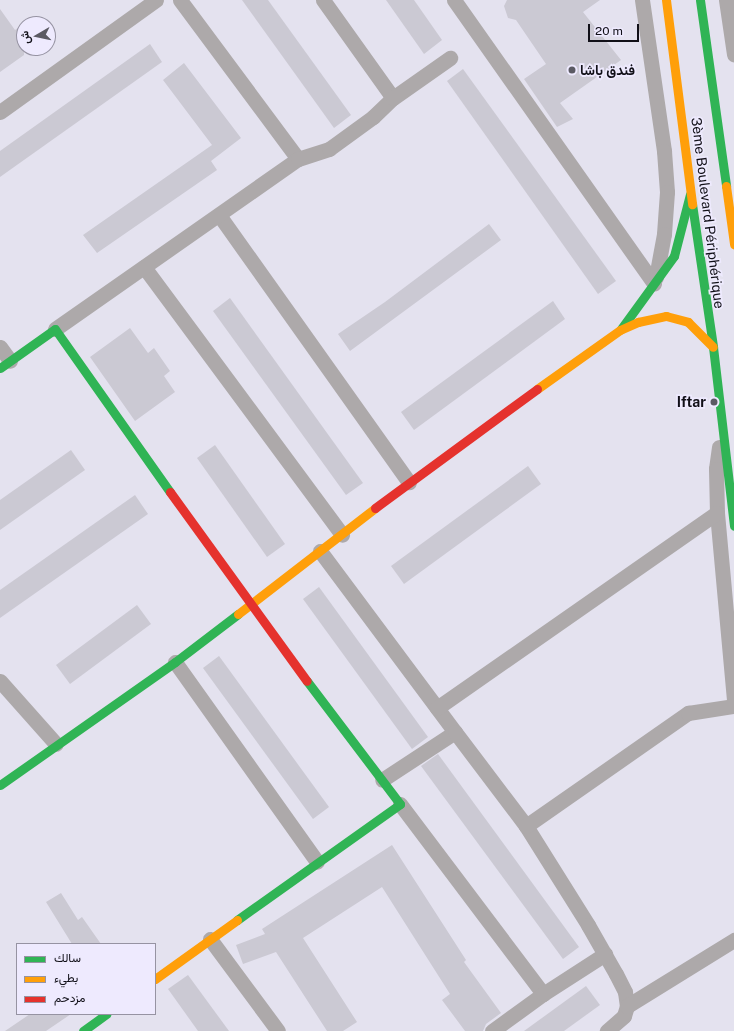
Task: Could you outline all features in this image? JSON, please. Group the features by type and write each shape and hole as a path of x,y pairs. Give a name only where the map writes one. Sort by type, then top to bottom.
{"main road":[{"name":"3ème Boulevard Périphérique","path":"666,0 702,284 713,347 734,526"},
{"name":"3ème Boulevard Périphérique","path":"700,0 734,244"},
{"path":"620,330 674,256 691,190"},
{"path":"0,785 56,744 175,662 410,482 620,330 638,322 666,316 688,322 713,347"},
{"path":"5,364 55,329 250,605 400,804 156,978"},
{"path":"83,1031 105,1015"}],"street":[{"path":"0,112 156,0"},
{"path":"180,0 298,159"},
{"path":"323,0 393,98"},
{"path":"454,0 654,284"},
{"path":"642,0 664,151 667,192 664,234 654,284"},
{"path":"726,0 734,54"},
{"path":"55,329 298,159 329,149 373,117 393,98 450,58"},
{"path":"219,215 410,482"},
{"path":"144,267 342,535"},
{"path":"0,347 5,364"},
{"path":"722,428 716,469 717,513 734,701"},
{"path":"437,708 717,513"},
{"path":"320,551 526,826 605,954 624,992 627,1006 624,1016 607,1031"},
{"path":"175,662 317,862"},
{"path":"0,681 56,744"},
{"path":"526,826 688,713 734,706"},
{"path":"382,780 455,732"},
{"path":"400,804 543,994"},
{"path":"210,939 278,1031"},
{"path":"627,1006 734,940"},
{"path":"492,1031 543,994 605,954"}],"building":[{"path":"242,0 268,0 351,115 334,128"},
{"path":"386,0 414,0 442,40 424,54"},
{"path":"507,0 600,0 583,12 621,60 560,103 573,119 557,127 524,79 546,64 516,20 508,18 504,6"},
{"path":"0,9 16,29 16,56 23,56 0,72"},
{"path":"150,44 162,62 0,177 0,151"},
{"path":"184,63 241,138 211,161 217,170 97,253 83,235 212,145 163,80"},
{"path":"463,69 616,281 598,294 447,81"},
{"path":"489,224 501,240 350,351 338,334 385,302"},
{"path":"230,298 363,483 346,495 213,311"},
{"path":"553,301 565,319 414,430 401,412"},
{"path":"130,328 148,353 154,348 170,371 164,376 175,392 135,421 90,357"},
{"path":"215,445 285,544 267,557 197,458"},
{"path":"71,450 85,470 0,530 0,500"},
{"path":"528,466 541,484 404,584 391,566"},
{"path":"135,495 148,514 0,618 0,590"},
{"path":"319,587 428,737 412,749 303,599"},
{"path":"137,605 151,624 70,684 56,665"},
{"path":"219,656 329,807 313,819 203,668"},
{"path":"438,754 579,947 563,959 421,766"},
{"path":"392,845 466,960 464,962 501,1013 486,1024 483,1031 465,1031 442,1000 450,994 382,887 303,938 357,1022 343,1031 327,1031 276,952 243,964 236,945 265,934 262,929"},
{"path":"61,893 78,920 82,917 100,943 71,943 46,902"},
{"path":"188,975 229,1031 198,1031 168,989"},
{"path":"586,986 600,1005 564,1031 524,1031"},
{"path":"29,1015 70,1015 46,1031 5,1031"}],"traffic: fast":[{"path":"700,0 726,186"},
{"path":"621,329 674,256 690,194"},
{"path":"692,204 713,347 734,526"},
{"path":"0,368 55,329 170,492"},
{"path":"0,785 175,662 238,614"},
{"path":"237,920 400,804 307,681"},
{"path":"83,1031 105,1015"}],"traffic: slow":[{"path":"666,0 692,204"},
{"path":"726,186 734,244"},
{"path":"537,389 620,330 638,322 666,316 688,322 713,347"},
{"path":"238,614 375,508"},
{"path":"156,978 237,920"}],"traffic: jam":[{"path":"375,508 537,389"},
{"path":"170,492 307,681"}],"place":[{"name":"فندق باشا","path":"572,70"},
{"name":"Iftar","path":"714,402"}]}
